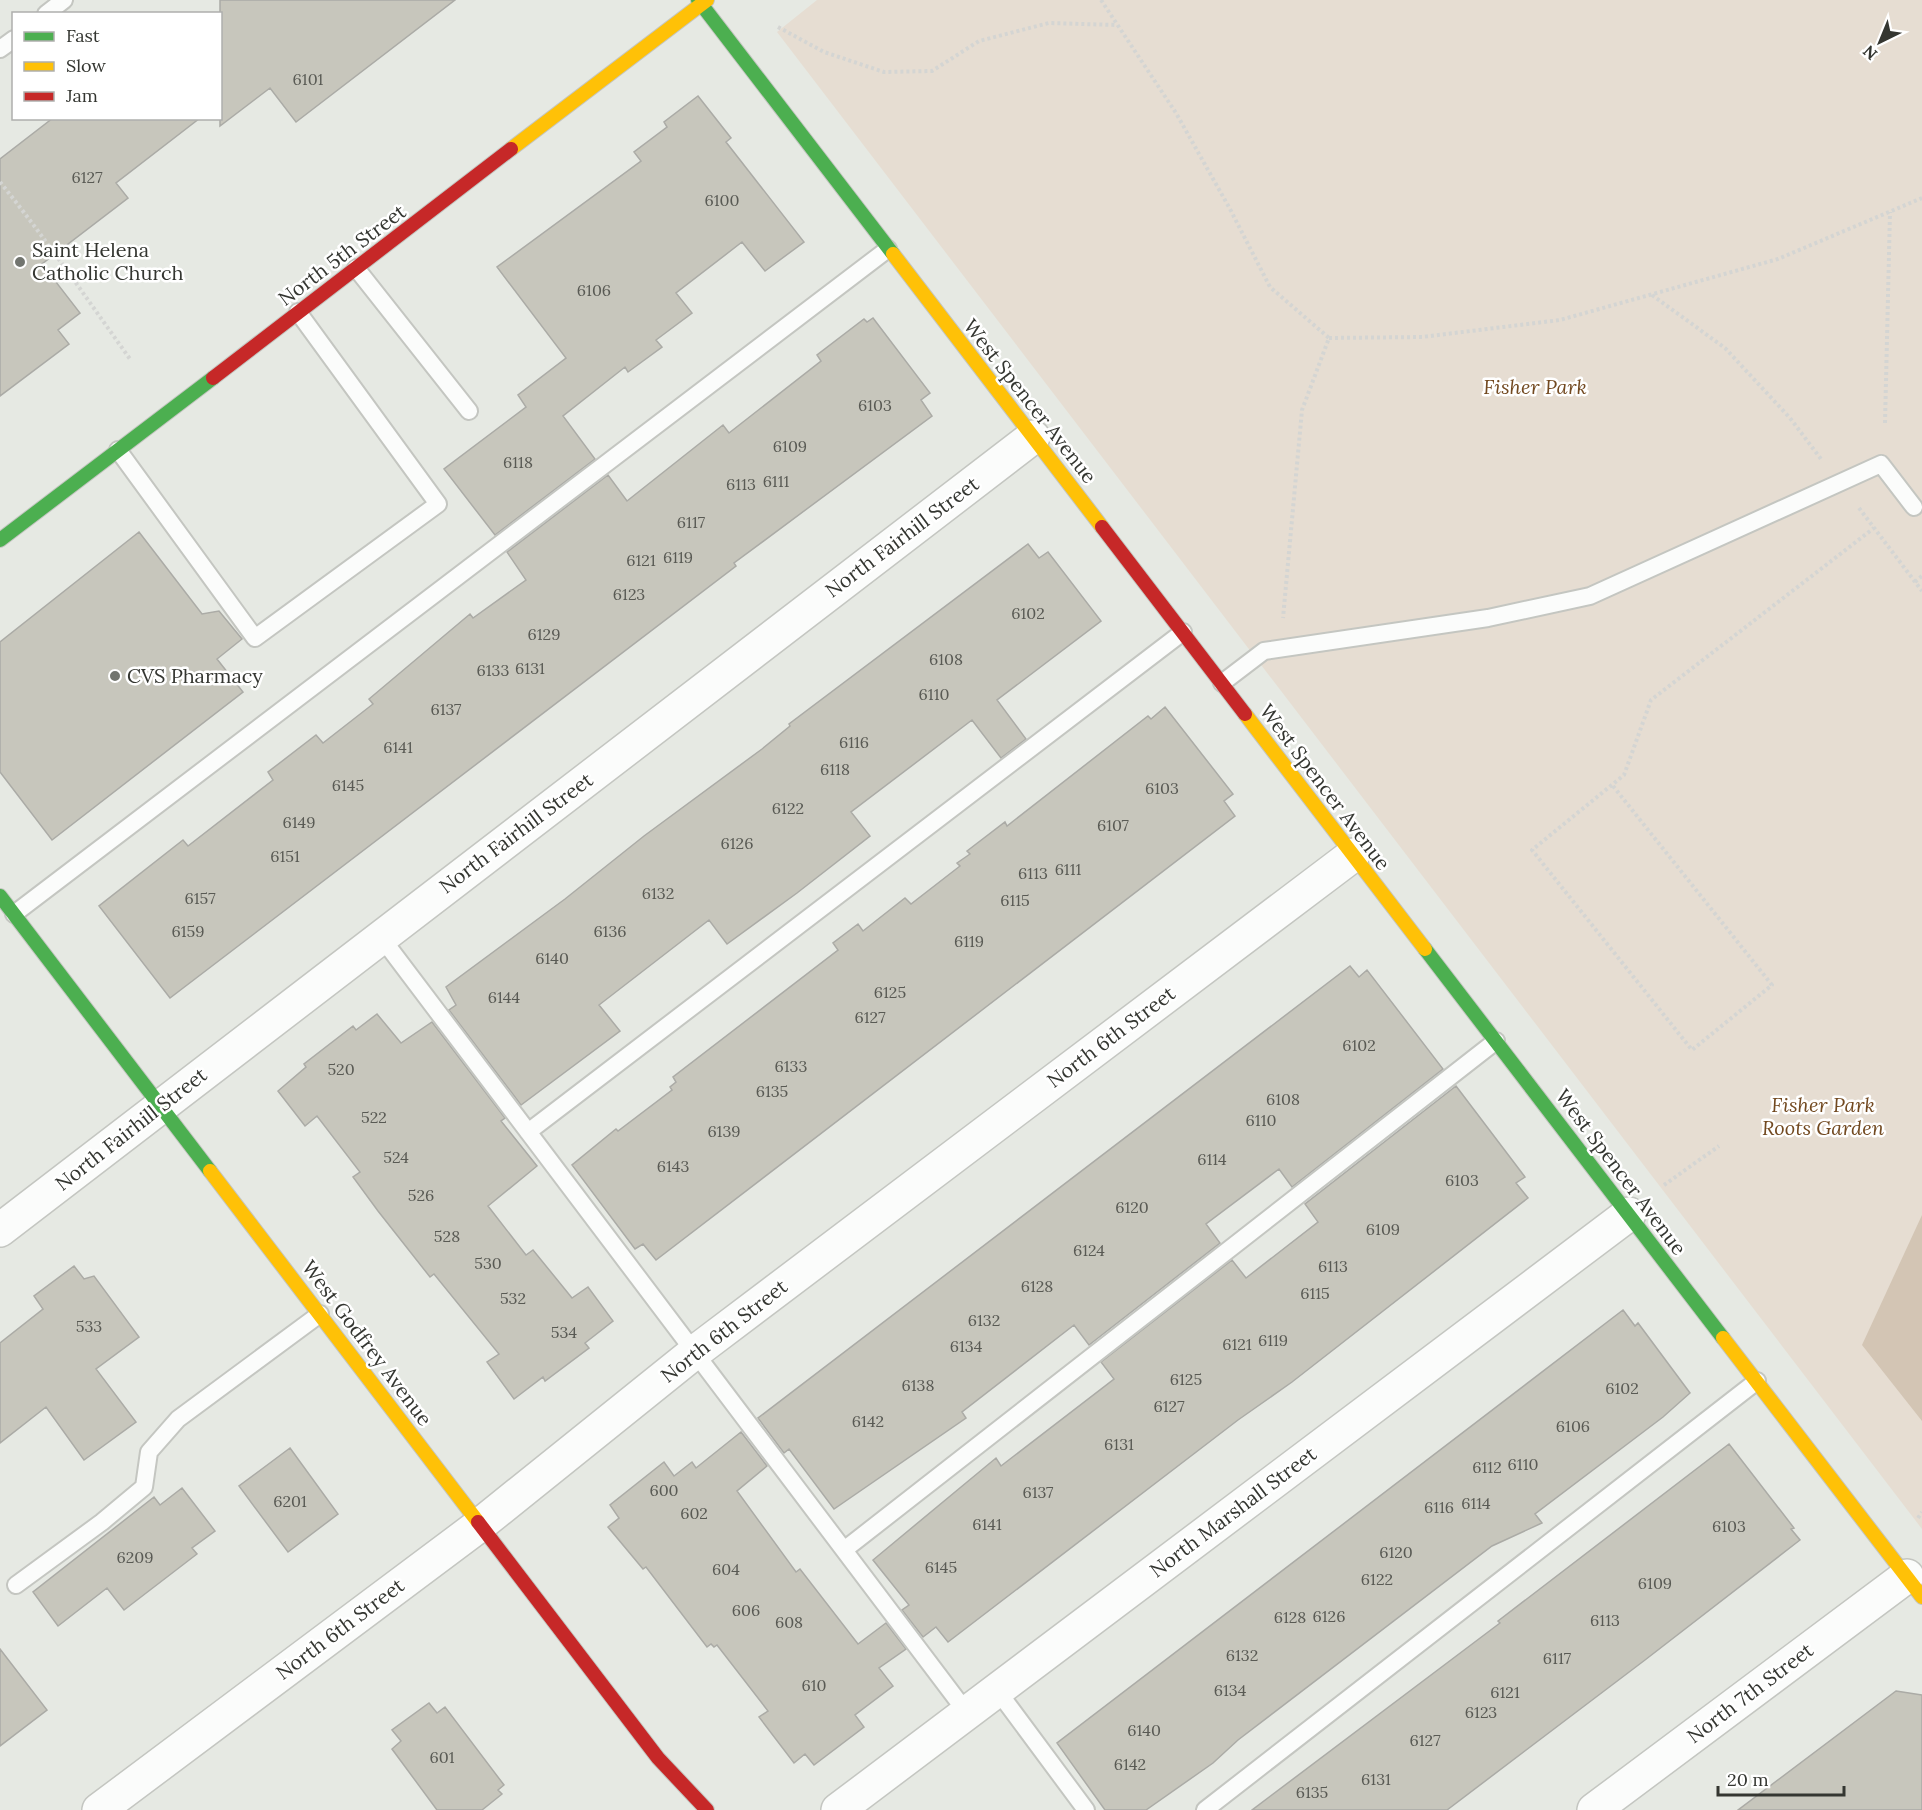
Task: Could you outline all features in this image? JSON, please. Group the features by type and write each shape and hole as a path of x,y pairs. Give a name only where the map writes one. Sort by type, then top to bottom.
{"street":[{"name":"West Spencer Avenue","path":"702,2 888,249 1914,1586"},
{"name":"North 5th Street","path":"0,540 702,2"},
{"name":"North Fairhill Street","path":"0,1230 1033,437"},
{"name":"North 6th Street","path":"99,1810 481,1524 695,1352 1353,855"},
{"name":"West Godfrey Avenue","path":"0,896 658,1758 707,1810"},
{"name":"North Marshall Street","path":"838,1810 1629,1214"},
{"name":"North 7th Street","path":"1594,1810 1914,1586"}],"lane":[{"path":"49,12 64,0"},
{"path":"14,914 888,249"},
{"path":"356,268 469,411"},
{"path":"118,450 255,638 438,504 298,312"},
{"path":"1222,683 1264,651 1488,618 1590,596 1881,464 1914,507"},
{"path":"528,1132 1183,632"},
{"path":"381,937 967,1713"},
{"path":"844,1550 1496,1041"},
{"path":"16,1585 102,1522 144,1487 149,1452 178,1419 320,1314"},
{"path":"1205,1810 1757,1381"},
{"path":"997,1690 1086,1810"}],"path":[{"path":"1101,0 1176,113 1230,209 1270,287 1329,338 1422,337 1560,320 1778,259 1922,198"},
{"path":"778,27 824,52 884,72 932,70 978,41 1049,23 1117,25"},
{"path":"0,182 57,253 68,276 130,359"},
{"path":"1885,423 1890,212"},
{"path":"1652,295 1725,348 1790,418 1922,591"},
{"path":"1281,649 1302,410 1329,338"},
{"path":"1613,786 1772,985 1692,1050 1532,850 1624,775 1651,700 1874,528"},
{"path":"1915,582 1922,576"},
{"path":"1664,1185 1719,1146"},
{"path":"1918,1518 1922,1512"}],"green space":[{"name":"Fisher Park","path":"817,0 1922,0 1922,1529 777,32"}],"shaded area":[{"path":"1922,1215 1922,1421 1862,1345"}],"building":[{"path":"220,0 455,0 296,122 270,88 220,126 220,120 222,120 222,12 220,12"},
{"path":"698,96 731,138 726,142 804,242 765,271 742,242 676,293 692,313 656,340 662,347 628,372 625,367 563,416 595,459 495,535 444,469 526,407 518,395 566,358 497,267 641,161 634,152 667,127 664,122"},
{"path":"50,120 197,120 116,183 128,198 42,264 80,313 58,330 69,344 0,396 0,159"},
{"path":"873,318 930,393 921,400 932,416 734,563 736,566 170,998 99,906 183,840 188,846 273,780 268,772 316,735 323,743 373,704 369,699 470,614 473,618 526,580 507,552 608,475 627,501 723,425 729,433 821,361 817,355 864,319 867,322"},
{"name":"CVS Pharmacy","path":"139,532 202,614 219,611 242,639 217,659 243,692 52,840 0,772 0,642"},
{"path":"1028,544 1039,558 1048,552 1101,621 997,700 1026,739 1001,758 972,720 851,812 870,836 797,893 727,944 709,920 599,1005 620,1031 521,1105 449,1010 456,1005 446,987 565,899 644,836 762,749 790,726 789,724"},
{"path":"1165,707 1233,794 1224,801 1235,816 656,1260 643,1244 635,1249 572,1165 616,1129 618,1131 672,1090 670,1087 676,1082 673,1077 838,950 833,943 858,924 863,931 905,898 911,904 960,866 957,863 970,854 967,851 1005,822 1007,826 1148,716 1151,719"},
{"path":"1350,966 1359,977 1367,970 1443,1069 1292,1187 1279,1169 1206,1224 1220,1243 1089,1345 1074,1325 962,1412 966,1418 834,1509 789,1449 784,1453 758,1418"},
{"path":"377,1014 401,1043 432,1022 505,1118 501,1121 537,1166 488,1206 526,1255 533,1250 572,1298 588,1287 613,1321 585,1343 589,1348 545,1381 543,1377 514,1399 487,1362 499,1354 434,1274 430,1277 378,1211 353,1177 360,1172 317,1116 305,1126 278,1091 306,1067 304,1064 353,1026 356,1030"},
{"path":"1456,1086 1525,1177 1516,1183 1528,1198 1292,1382 1238,1420 948,1642 936,1627 923,1637 902,1610 909,1605 873,1560 996,1458 1001,1466 1114,1379 1101,1362 1232,1260 1246,1278 1318,1222 1305,1204"},
{"path":"74,1266 84,1279 94,1276 139,1337 96,1369 136,1422 84,1460 46,1407 0,1443 0,1343 43,1309 34,1296"},
{"path":"1623,1310 1635,1326 1638,1323 1690,1393 1663,1417 1535,1514 1542,1523 1492,1546 1238,1740 1213,1763 1146,1810 1105,1810 1057,1743"},
{"path":"741,1432 767,1466 737,1491 796,1572 800,1569 858,1644 886,1623 906,1649 879,1668 893,1686 855,1715 864,1727 814,1765 805,1754 794,1763 759,1717 768,1711 717,1645 714,1647 711,1644 707,1647 646,1567 643,1569 608,1527 619,1518 610,1505 664,1462 674,1476 692,1462 696,1468"},
{"path":"1729,1444 1794,1528 1791,1529 1800,1540 1645,1660 1447,1810 1252,1810 1500,1623 1498,1621"},
{"path":"290,1448 338,1514 288,1552 239,1486"},
{"path":"182,1488 215,1531 192,1548 197,1554 124,1610 107,1588 58,1626 33,1592 154,1497 160,1505"},
{"path":"0,1649 47,1710 0,1746"},
{"path":"1896,1691 1922,1695 1922,1810 1738,1810"},
{"path":"429,1703 437,1713 445,1707 504,1785 498,1790 502,1794 482,1810 437,1810 392,1749 401,1741 392,1730"}],"traffic: fast":[{"path":"698,0 893,254"},
{"path":"0,540 213,378"},
{"path":"0,896 210,1171"},
{"path":"1425,949 1723,1338"}],"traffic: slow":[{"path":"511,149 707,0"},
{"path":"893,254 1102,527"},
{"path":"1245,714 1425,949"},
{"path":"210,1171 478,1522"},
{"path":"1723,1338 1922,1597"}],"traffic: jam":[{"path":"213,378 511,149"},
{"path":"1102,527 1245,714"},
{"path":"478,1522 658,1758 707,1810"}],"place":[{"name":"Saint Helena Catholic Church","path":"20,262"},
{"name":"CVS Pharmacy","path":"115,676"}],"park label":[{"name":"Fisher Park Roots Garden","path":"1823,1116"}]}
